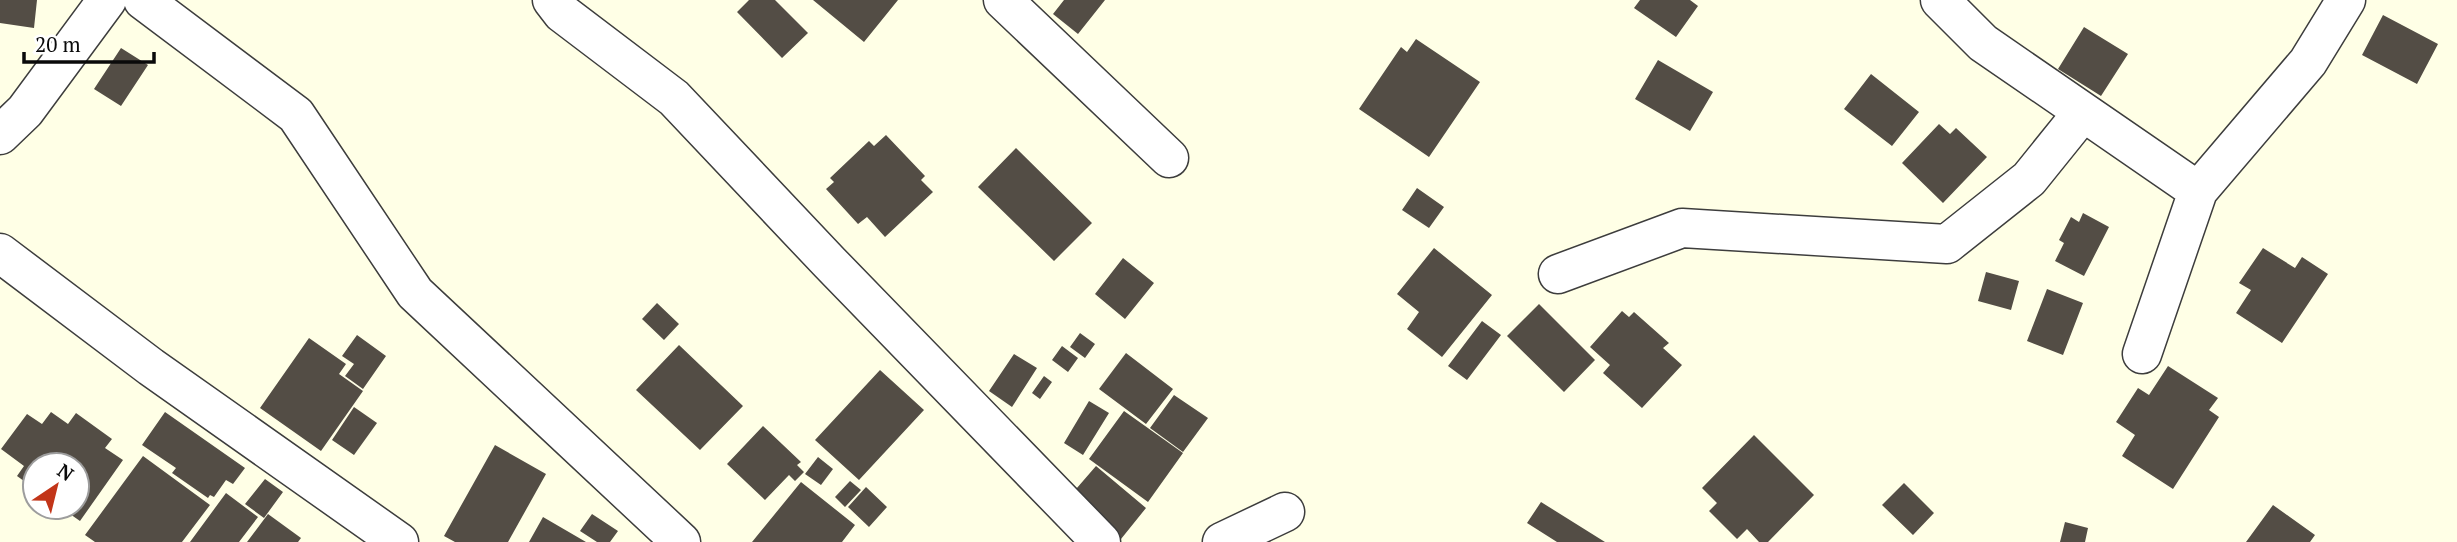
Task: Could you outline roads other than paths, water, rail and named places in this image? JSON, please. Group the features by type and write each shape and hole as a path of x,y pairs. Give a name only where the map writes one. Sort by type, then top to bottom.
{"street":[{"path":"0,135 25,111 107,0"},
{"path":"143,0 296,116 415,293 681,542"},
{"path":"552,0 562,13 674,98 839,273 1101,542"},
{"path":"1003,0 1169,158"},
{"path":"1940,0 1983,43 2198,191"},
{"path":"2142,354 2198,191 2308,62 2346,0"},
{"path":"1558,274 1682,228 1947,244 2029,179 2083,112"},
{"path":"0,253 151,368 399,542"},
{"path":"1222,542 1284,512"}]}
